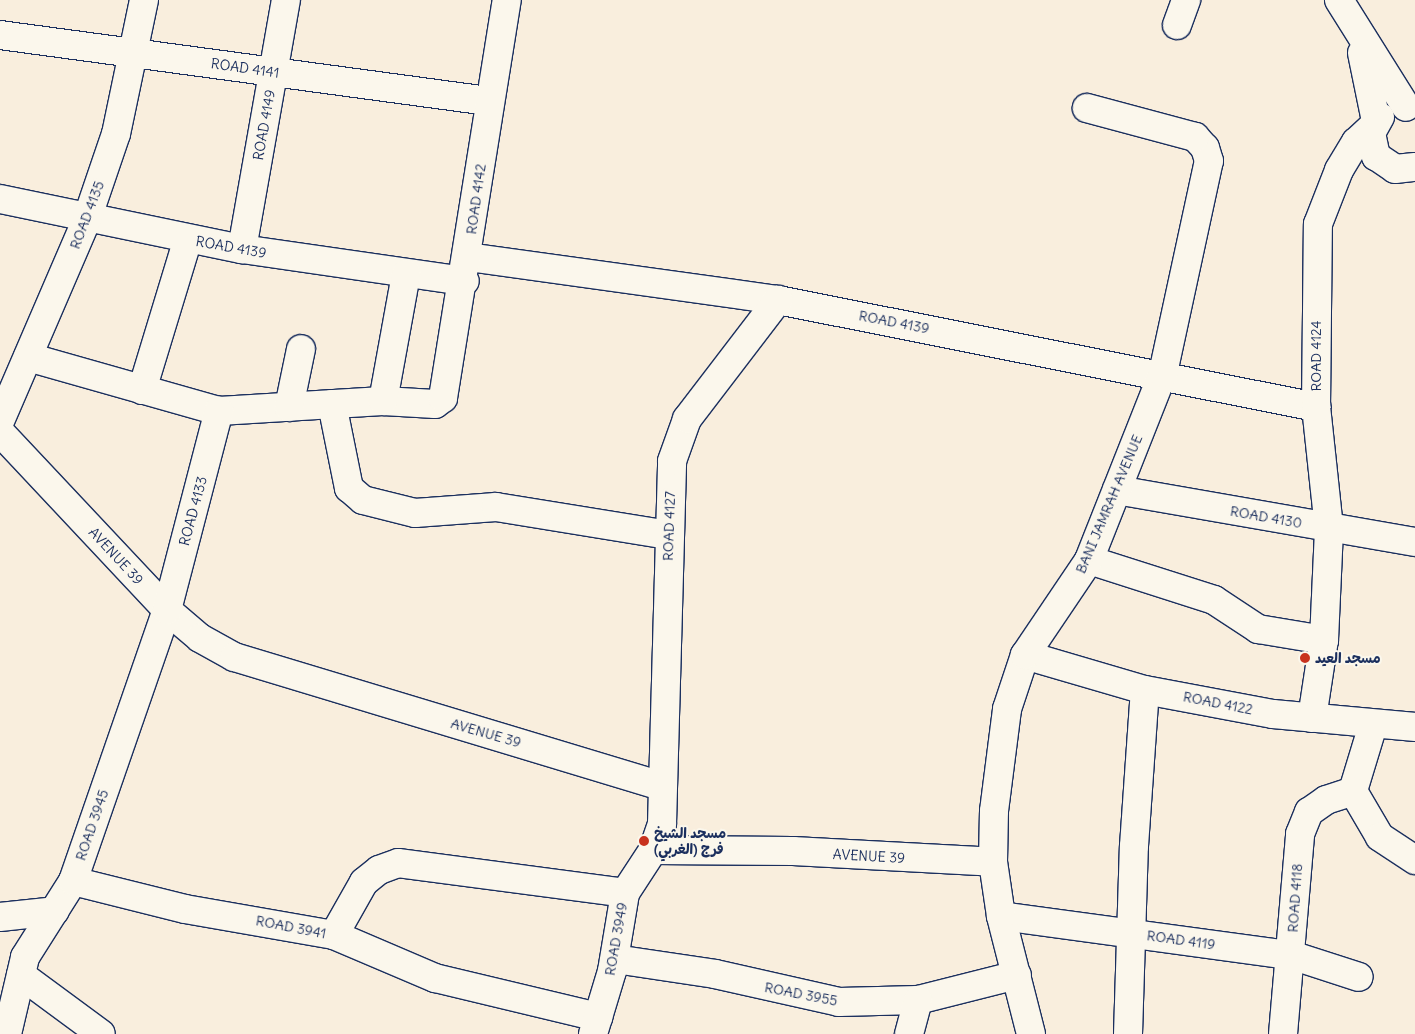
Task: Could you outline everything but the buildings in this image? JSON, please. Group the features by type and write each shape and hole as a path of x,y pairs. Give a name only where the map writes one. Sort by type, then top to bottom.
{"street":[{"name":"ROAD 4135","path":"0,421 87,219 116,134 135,53 144,0"},
{"name":"ROAD 4149","path":"242,249 286,0"},
{"name":"ROAD 4142","path":"383,401 435,404 443,398 467,269 490,101 508,0"},
{"path":"1339,0 1410,109"},
{"path":"1357,29 1375,124 1371,141 1402,170"},
{"name":"ROAD 4141","path":"0,35 490,101"},
{"name":"BANI JAMRAH AVENUE","path":"1031,1034 1001,916 993,862 994,811 1003,726 1025,655 1088,560 1163,373 1209,161 1205,148 1195,137 1182,131 1087,108"},
{"name":"ROAD 4124","path":"1312,718 1324,640 1329,528 1316,407 1318,224 1331,186 1356,142 1390,109 1410,109"},
{"path":"1331,186 1402,170"},
{"name":"ROAD 4139","path":"0,199 87,219 242,249 406,274 467,269 778,300 1163,373 1316,407"},
{"path":"142,390 188,239"},
{"path":"28,357 219,412 383,401 406,274"},
{"name":"ROAD 4127","path":"662,786 668,535 672,461 687,418 778,300"},
{"path":"289,407 301,349"},
{"path":"332,404 349,488 363,500 415,513 496,507 668,535"},
{"name":"ROAD 4133","path":"167,610 219,412"},
{"name":"AVENUE 39","path":"0,432 167,610 200,638 234,657 662,786"},
{"name":"ROAD 4130","path":"1117,490 1415,542"},
{"path":"1088,560 1214,600 1258,629 1324,640"},
{"name":"ROAD 3945","path":"7,1034 21,976 34,939 55,911 73,881 167,610"},
{"name":"ROAD 4122","path":"1025,655 1145,690 1312,718 1373,725 1415,727"},
{"path":"1128,1034 1131,934 1145,690"},
{"path":"1373,725 1353,791 1380,837 1415,860"},
{"path":"653,850 662,824 662,786"},
{"name":"ROAD 4118","path":"1283,1034 1300,834 1309,812 1326,800 1353,791"},
{"name":"AVENUE 39","path":"653,850 793,852 993,862"},
{"name":"ROAD 3949","path":"595,1026 615,959 625,893 653,850"},
{"name":"ROAD 3941","path":"73,881 184,909 334,935 364,882 379,870 398,863 625,893"},
{"path":"0,917 55,911"},
{"name":"ROAD 4119","path":"1001,916 1291,955 1359,977"},
{"path":"334,935 435,978 595,1026"},
{"name":"ROAD 3955","path":"615,959 716,974 839,1002 918,1000 1017,975"},
{"path":"21,976 100,1034"},
{"path":"909,1034 918,1000"}],"place":[{"name":"مسجد العيد","path":"1305,658"},
{"name":"مسجد الشيخ فرج (الغربي)","path":"644,841"}]}
